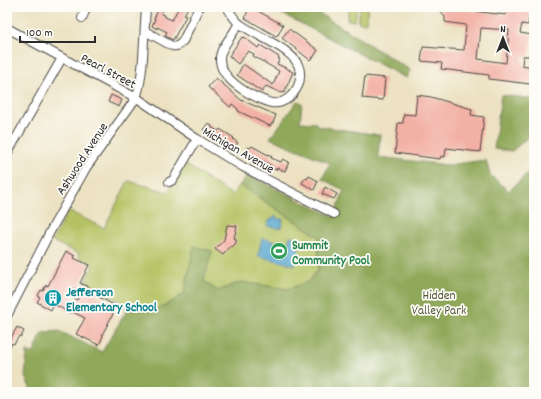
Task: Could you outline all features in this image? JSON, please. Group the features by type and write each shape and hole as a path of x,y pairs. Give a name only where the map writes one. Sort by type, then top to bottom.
{"street":[{"path":"82,18 87,7"},
{"name":"Ashwood Avenue","path":"7,316 51,230 86,168 136,98 140,84 146,7"},
{"path":"144,31 172,46 180,45 199,7"},
{"path":"227,7 238,24 276,44 291,55 297,62 300,68 299,84 294,93 282,102 272,104 243,91 227,77 223,71 220,57 238,24"},
{"name":"Pearl Street","path":"7,28 136,98"},
{"path":"7,154 62,58"},
{"name":"Michigan Avenue","path":"136,98 197,139 243,167 334,214"},
{"path":"169,182 173,180 197,139"}],"green space":[{"path":"269,7 309,7 410,70 406,78"},
{"path":"349,7 357,7 355,21 347,20"},
{"path":"360,7 368,7 366,23 358,22"},
{"path":"501,95 534,99 534,136 532,134 512,151 494,149"},
{"name":"Hidden Valley Park","path":"297,101 302,103 300,122 316,123 317,126 380,135 378,157 447,165 486,160 490,175 509,191 534,167 534,390 532,392 32,392 25,377 27,352 34,353 42,333 59,331 102,352 127,310 158,310 184,294 194,246 212,251 204,281 218,291 240,282 288,289 308,282 318,270 319,237 240,185 248,175 334,217 344,190 322,179 330,163 270,138"},
{"path":"185,164 232,195 240,185 319,237 318,270 308,282 288,289 240,282 218,291 204,281 195,246 184,294 158,310 127,310 123,303 85,282 93,265 78,257 79,254 52,241 68,211 104,228 128,181 168,192"}],"water":[{"path":"276,216 277,219 283,219 281,227 267,226 269,221"},
{"name":"Summit Community Pool","path":"290,236 301,239 295,265 258,256 262,238 288,245"}],"building":[{"path":"159,7 164,7 161,14 172,20 179,7 188,7 184,15 186,16 173,40 165,36 167,32 152,26"},
{"path":"251,7 283,25 278,35 276,36 245,18"},
{"path":"438,7 506,15 507,7 531,7 528,25 522,24 520,33 532,35 529,56 523,56 522,65 533,67 530,84 489,79 489,75 441,69 442,63 421,61 423,47 464,50 466,25 445,22 445,17","holes":["481,28 509,30 506,63 478,59"]},
{"path":"289,29 318,50 313,58 310,60 282,38"},
{"path":"242,37 258,48 260,45 279,57 278,58 280,59 277,64 293,72 284,93 266,86 262,92 237,75 243,64 273,85 279,71 253,56 254,54 248,51 238,64 231,58 229,56"},
{"path":"365,76 385,78 383,100 362,98"},
{"path":"216,78 241,100 276,115 273,123 270,126 238,111 238,109 232,104 230,107 208,87"},
{"path":"111,95 122,100 119,107 108,102"},
{"path":"417,95 431,97 472,109 471,115 484,117 480,152 446,148 445,157 441,156 440,159 395,153 398,123 403,123 404,114 415,115"},
{"path":"208,123 212,126 211,127 218,131 220,129 234,138 233,139 238,143 233,149 218,138 219,137 210,132 208,134 204,132 205,131 203,130"},
{"path":"252,146 272,156 271,158 281,162 283,159 289,162 285,171 277,168 276,170 271,168 272,166 263,161 261,163 244,155 248,147 250,148"},
{"path":"309,176 318,181 314,190 302,183 305,178 307,179"},
{"path":"325,187 337,194 334,199 322,194"},
{"path":"227,225 237,226 234,238 236,239 236,243 223,255 215,249 224,240"},
{"name":"Jefferson Elementary School","path":"66,251 75,256 74,258 89,265 80,283 97,291 95,295 116,306 102,335 103,336 99,345 76,334 85,318 71,311 70,313 54,304 51,310 37,302 40,297 38,296 41,290 43,291 46,285 48,286","holes":["74,289 81,293 77,300 70,296"]},
{"path":"17,327 24,331 21,337 19,336 14,344 12,343 7,353 7,345"}],"place":[{"name":"Summit Community Pool","path":"279,251"},
{"name":"Jefferson Elementary School","path":"53,298"}]}
